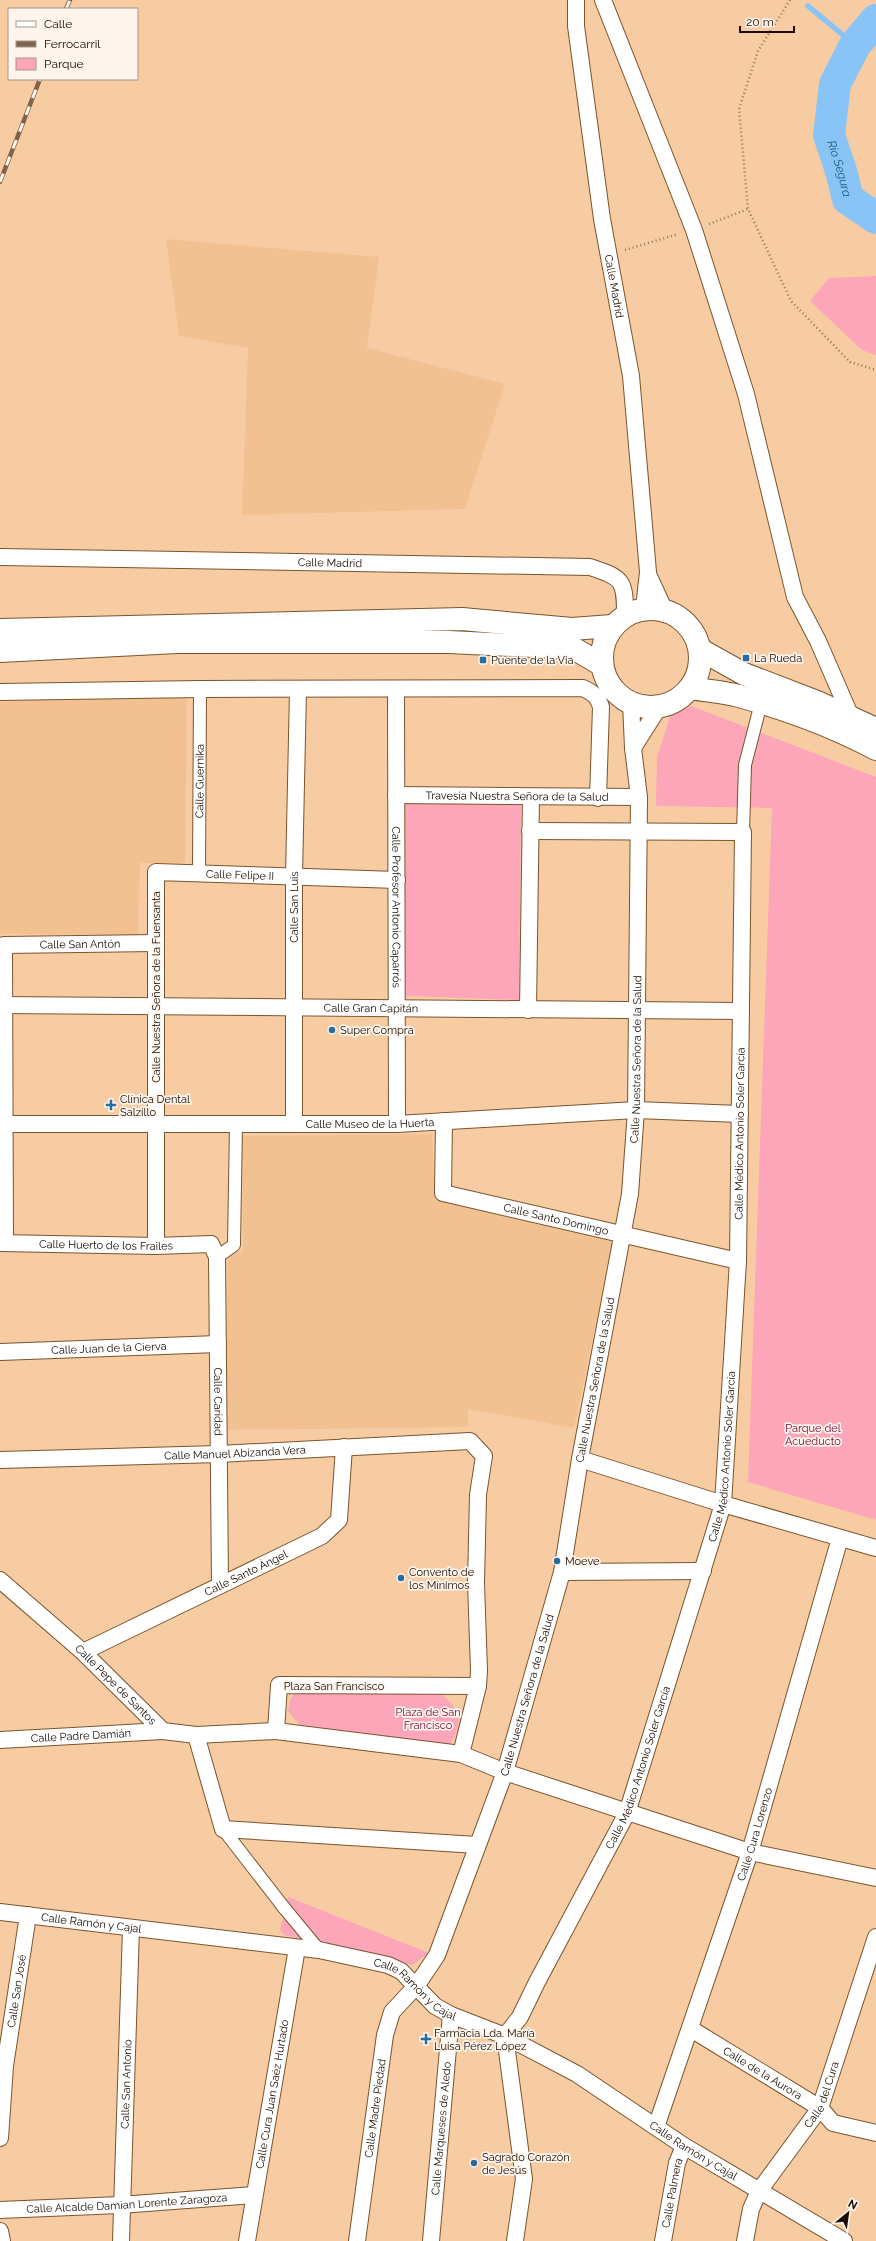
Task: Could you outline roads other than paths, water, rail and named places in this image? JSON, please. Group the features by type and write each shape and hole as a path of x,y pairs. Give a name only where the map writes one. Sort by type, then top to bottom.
{"main road":[{"path":"0,630 462,619 572,629 636,615 681,617 694,632 701,650 700,669 691,688 678,700 660,707 640,707 622,698 609,684 602,665 602,646 636,615"},
{"path":"0,651 177,642 449,642 573,648 602,665"},
{"path":"701,650 744,674 851,717 876,729"},
{"path":"691,688 738,696 802,716 853,737 876,749"}],"street":[{"name":"Calle Madrid","path":"576,0 576,26 608,254 631,376 648,572 636,615"},
{"path":"603,0 694,230 746,394 795,596 818,641 851,717"},
{"name":"Calle Madrid","path":"0,557 590,567 616,577 625,591 636,615"},
{"path":"0,692 200,689 396,690 577,688 593,692 601,707 598,798"},
{"name":"Calle Guernika","path":"199,873 200,689"},
{"name":"Calle San Luis","path":"294,1124 294,876 298,690"},
{"name":"Calle Profesor Antonio Caparrós","path":"396,690 397,1124"},
{"name":"Calle Nuestra Señora de la Salud","path":"417,1986 437,1955 505,1772 562,1572 580,1459 630,1194 636,1110 639,797 633,748 631,702"},
{"path":"530,831 743,832 745,765 761,703"},
{"path":"633,748 660,707"},
{"name":"Travesía Nuestra Señora de la Salud","path":"396,795 598,798 639,797"},
{"path":"528,1010 531,797"},
{"name":"Calle Médico Antonio Soler García","path":"505,2036 520,2017 627,1813 723,1504 738,1261 743,832"},
{"name":"Calle Felipe II","path":"156,872 397,880"},
{"name":"Calle Nuestra Señora de la Fuensanta","path":"156,872 156,1246"},
{"name":"Calle San Antón","path":"2,1005 4,945 156,943"},
{"path":"2,1005 3,1243"},
{"name":"Calle Gran Capitán","path":"2,1005 741,1011"},
{"name":"Calle Museo de la Huerta","path":"2,1124 397,1124 636,1110 740,1114"},
{"name":"Calle Santo Domingo","path":"444,1121 443,1193 738,1261"},
{"path":"214,1251 234,1245 236,1124"},
{"name":"Calle Huerto de los Frailes","path":"3,1243 156,1246 214,1251"},
{"name":"Calle Caridad","path":"214,1251 218,1344 220,1584"},
{"name":"Calle Juan de la Cierva","path":"0,1352 218,1344"},
{"name":"Calle Manuel Abizanda Vera","path":"0,1460 219,1454 470,1441 484,1456 478,1495 478,1686"},
{"name":"Calle Santo Ángel","path":"83,1652 220,1584 322,1536 339,1520 344,1448"},
{"path":"580,1459 723,1504 876,1548"},
{"name":"Calle Cura Lorenzo","path":"656,2127 691,2029 750,1852 840,1538"},
{"path":"562,1572 703,1571"},
{"name":"Calle Pepe de Santos","path":"3,1584 83,1652 163,1731 196,1735 276,1731"},
{"name":"Plaza San Francisco","path":"276,1731 279,1685 478,1686"},
{"path":"461,1754 478,1686"},
{"name":"Calle Padre Damián","path":"1,1744 163,1731"},
{"path":"276,1731 461,1754 505,1772 750,1852 876,1878"},
{"path":"196,1735 223,1829 285,1909"},
{"path":"223,1829 478,1845"},
{"path":"276,1898 319,1950"},
{"name":"Calle Ramón y Cajal","path":"0,1912 319,1950 388,1965 401,1971 435,2006 451,2015 505,2036 577,2074 684,2146 844,2241"},
{"name":"Calle San José","path":"0,2138 5,2066 28,1915"},
{"name":"Calle San Antonio","path":"121,2241 120,2205 131,1928"},
{"name":"Calle del Cura","path":"745,2241 751,2209 759,2191 820,2108 876,1937"},
{"name":"Calle Cura Juan Saéz Hurtado","path":"247,2241 296,1948"},
{"name":"Calle Madre Piedad","path":"357,2241 385,2035 392,2012 417,1986"},
{"name":"Calle Marqueses de Aledo","path":"431,2241 451,2015"},
{"name":"Calle de la Aurora","path":"691,2029 820,2108 833,2123 876,2133"},
{"path":"505,2036 524,2179 515,2241"},
{"name":"Calle Palmera","path":"663,2241 676,2163 684,2146"},
{"name":"Calle Alcalde Damian Lorente Zaragoza","path":"0,2210 120,2205 254,2195"},
{"path":"0,2231 2,2241"}],"waterway":[{"path":"808,6 855,45"},
{"name":"Río Segura","path":"876,20 855,45 835,84 829,135 841,171 848,199 876,218"}],"railway":[{"path":"66,8 70,0"},
{"path":"0,182 40,80"}],"place":[{"name":"La Rueda","path":"746,658"},
{"name":"Puente de la Via","path":"483,660"},
{"name":"Super Compra","path":"332,1030"},
{"name":"Clínica Dental Salzillo","path":"111,1105"},
{"name":"Moeve","path":"557,1561"},
{"name":"Convento de los Mínimos","path":"401,1578"},
{"name":"Farmacia Lda. María Luisa Pérez López","path":"426,2039"},
{"name":"Sagrado Corazón de Jesús","path":"474,2163"}],"park label":[{"name":"Parque del Acueducto","path":"813,1434"},
{"name":"Plaza de San Francisco","path":"428,1718"}]}
